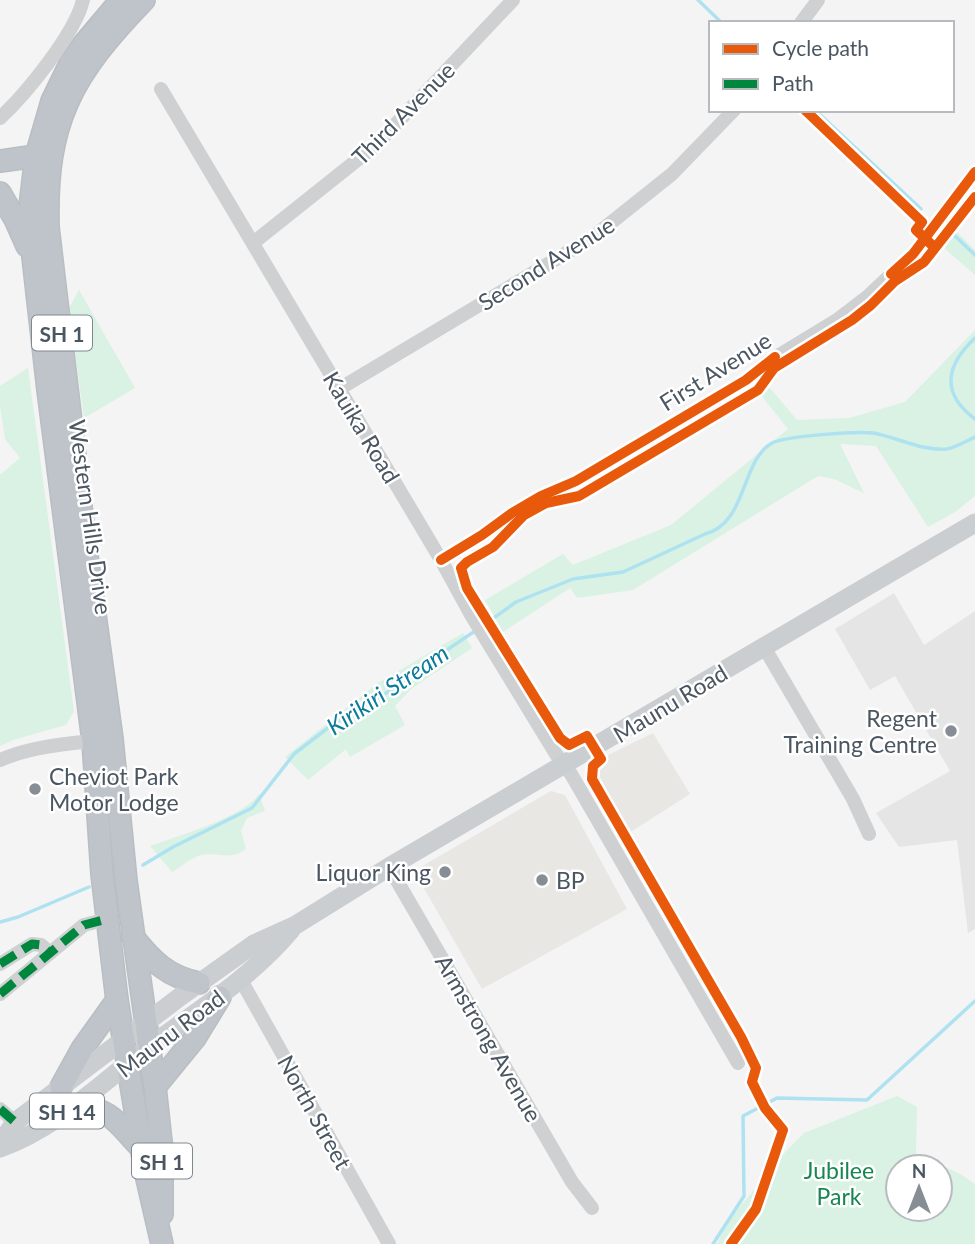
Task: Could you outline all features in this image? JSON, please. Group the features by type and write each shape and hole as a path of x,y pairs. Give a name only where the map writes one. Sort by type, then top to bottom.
{"highway":[{"name":"Western Hills Drive","path":"121,0 70,64 52,101 36,156 30,207 33,257 149,1047"},
{"name":"Western Hills Drive","path":"78,550 48,227 49,169 59,119 73,89 91,60 144,0"},
{"path":"0,161 36,156"},
{"path":"0,193 33,257"},
{"name":"Western Hills Drive","path":"103,740 102,874 117,1000 128,1063"},
{"path":"133,937 167,973 179,979 199,983"},
{"path":"155,1087 195,1038 220,997"},
{"path":"61,1087 82,1049 117,1000"},
{"name":"SH 1","path":"149,1047 163,1182 162,1239"},
{"name":"SH 1","path":"128,1063 141,1149 162,1239"},
{"path":"74,1106 96,1108 109,1115 141,1149"}],"main road":[{"name":"Maunu Road","path":"0,1146 15,1122 124,1037 254,944 294,926 388,867 975,523"},
{"name":"Maunu Road","path":"0,1146 24,1140 220,997 272,952 294,926"}],"street":[{"path":"0,118 54,53 75,21 83,0"},
{"name":"Third Avenue","path":"253,243 376,145 513,0"},
{"path":"802,21 818,0"},
{"name":"Kauika Road","path":"161,89 470,613 565,765 738,1063"},
{"name":"Second Avenue","path":"339,389 593,237 672,174 732,112"},
{"name":"First Avenue","path":"441,560 482,536 512,513 541,496 576,481 746,380 768,362 837,320 913,254 975,172"},
{"path":"764,647 853,799 869,834"},
{"path":"0,760 47,746 103,740"},
{"name":"Armstrong Avenue","path":"388,867 572,1182 592,1208"},
{"path":"0,994 84,925 107,919"},
{"path":"0,964 32,944 41,945 50,953"},
{"name":"North Street","path":"241,980 389,1244"},
{"path":"0,1109 15,1122"}],"shaded area":[{"name":"Regent Training Centre","path":"894,593 924,645 975,611 975,929 968,933 957,840 899,847 876,813 950,771 895,676 870,690 835,629"},
{"path":"653,733 690,794 629,833 595,777 600,759"},
{"path":"551,791 565,795 627,909 482,989 414,871"}],"green space":[{"path":"955,230 975,250 975,275 942,246"},
{"path":"79,290 135,388 84,418 69,308"},
{"path":"975,330 975,496 955,512 928,527 876,446 840,444 864,493 834,479 818,476 633,590 577,598 570,588 503,632 485,600 563,554 573,565 671,525 788,429 760,394 770,388 797,420 849,418 905,402"},
{"path":"28,368 74,711 66,725 0,746 0,475 20,458 5,439 0,386"},
{"path":"463,633 472,648 411,689 395,706 405,725 350,757 346,749 308,780 285,757 378,683"},
{"path":"259,794 265,811 247,818 241,831 246,849 240,853 198,856 172,872 150,846 225,818 251,803"},
{"name":"Jubilee Park","path":"897,1096 917,1107 916,1153 884,1153 884,1223 954,1223 954,1171 975,1184 975,1244 717,1244 728,1221 804,1133"}],"waterway":[{"path":"698,0 720,21"},
{"path":"817,112 921,209"},
{"path":"954,235 975,255"},
{"path":"975,338 958,358 951,379 956,399 975,419"},
{"name":"Kirikiri Stream","path":"481,627 516,602 573,579 623,572 719,528 729,518 754,463 772,443 806,436 873,433 927,448 946,449 975,437"},
{"name":"Kirikiri Stream","path":"143,865 252,808 294,754 333,724 422,672 432,660 475,631"},
{"name":"Kirikiri Stream","path":"0,922 89,887"},
{"path":"713,1244 744,1196 743,1116 777,1098 867,1100 975,1001"}],"marked path":[{"path":"0,994 84,925 107,919"},
{"path":"0,964 32,944 41,945 50,953"},
{"path":"0,1109 15,1122"}],"cycle path":[{"path":"807,112 922,222 916,230 933,246"},
{"path":"891,274 913,254 975,172"},
{"path":"731,1244 756,1209 783,1130 765,1108 752,1082 756,1068 741,1037 592,779 593,766 601,759 587,736 569,745 560,738 467,588 461,568 493,547 524,515 546,503 579,496 758,390 774,368 852,320 895,281 924,262 975,197"},
{"path":"441,560 512,513 541,496 576,481 746,380 775,357"}],"place":[{"name":"Regent Training Centre","path":"951,731"},
{"name":"Cheviot Park Motor Lodge","path":"35,789"},
{"name":"Liquor King","path":"445,872"},
{"name":"BP","path":"542,880"}]}
